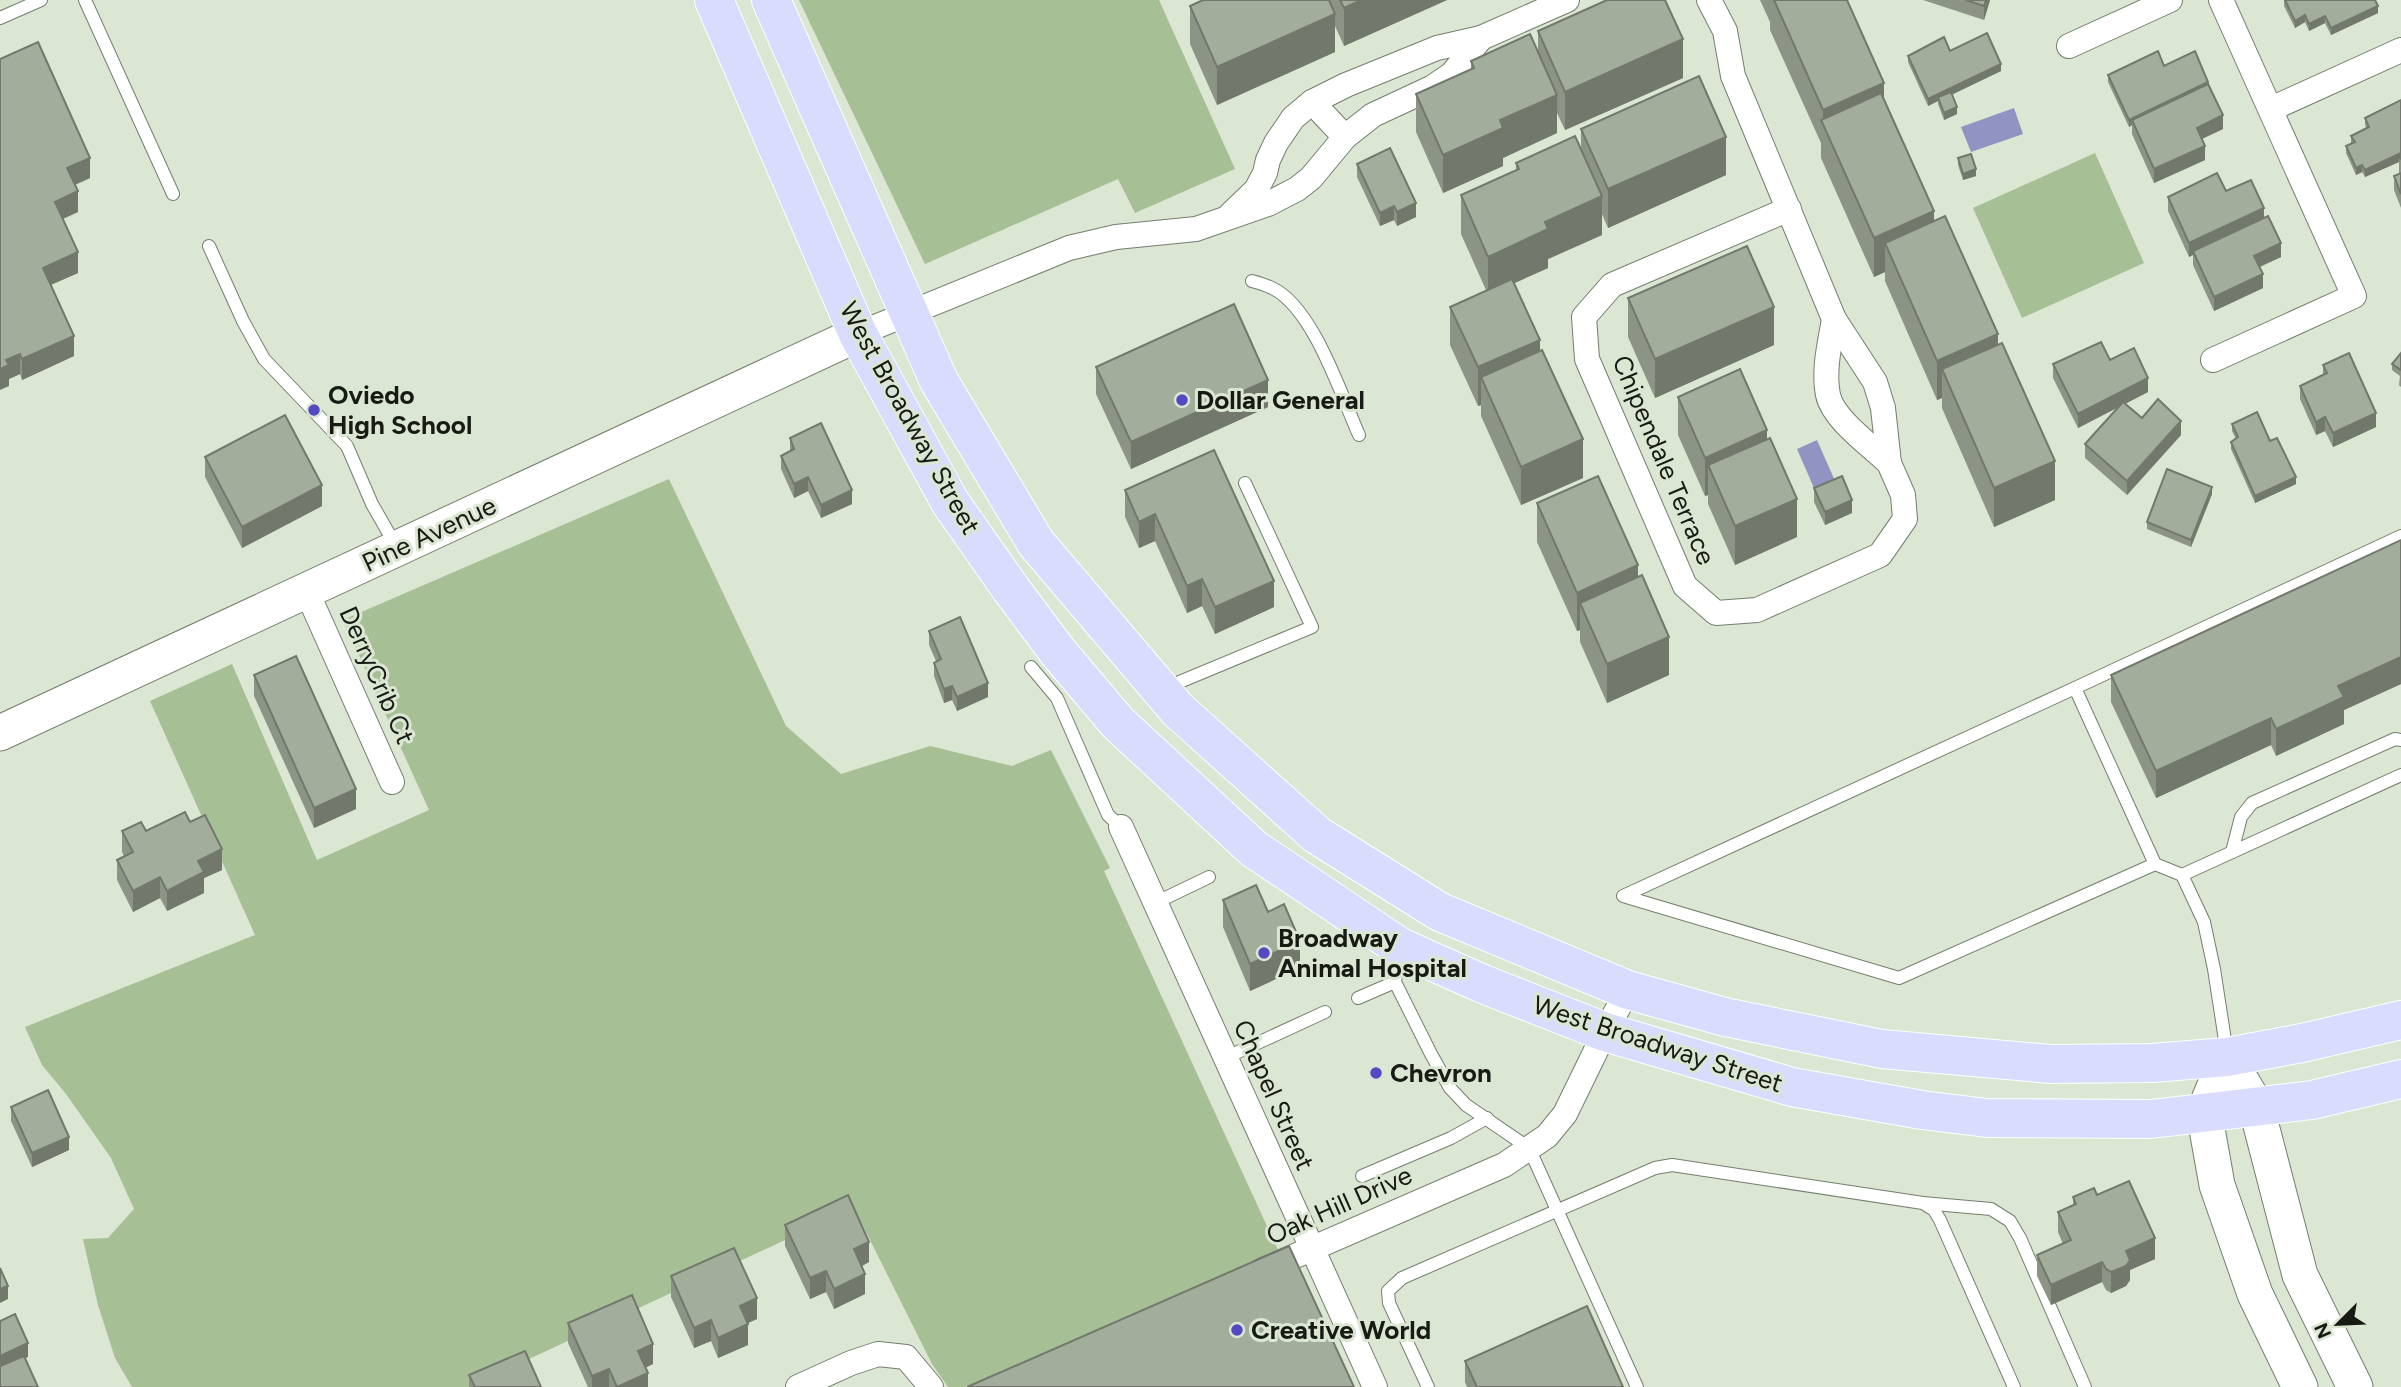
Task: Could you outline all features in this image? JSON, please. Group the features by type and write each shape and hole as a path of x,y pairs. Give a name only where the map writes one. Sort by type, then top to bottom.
{"main road":[{"name":"West Broadway Street","path":"714,0 858,334 950,502 1058,652 1118,723 1254,849 1397,964 1483,984 1605,1032 1792,1087 1923,1110 1987,1118 2151,1119 2312,1100 2401,1079"},
{"name":"West Broadway Street","path":"771,0 939,381 1036,544 1178,710 1317,835 1440,912 1628,990 1725,1017 1882,1049 2051,1064 2152,1063 2227,1057 2401,1020"}],"street":[{"path":"1228,216 1256,190 1268,160 1293,118 1312,102 1346,85 1437,48 1481,38 1567,0"},
{"name":"Chipendale Terrace","path":"1709,0 1725,31 1733,76 1789,209 1834,319 1875,382 1884,408 1889,463 1903,495 1905,519 1880,555 1757,610 1716,613 1685,586 1587,359 1584,317 1612,285 1789,209"},
{"path":"2069,46 2170,0"},
{"path":"2213,360 2354,296 2221,0"},
{"path":"858,334 1069,248 1116,237 1196,229 1268,204 1297,189 1311,178 1345,137 1373,115 1433,87 1452,74 1481,38"},
{"path":"2271,109 2401,50"},
{"path":"1312,102 1345,137"},
{"path":"1268,160 1297,189"},
{"name":"Chipendale Terrace","path":"1834,319 1826,372 1828,397 1840,417 1889,463"},
{"name":"Pine Avenue","path":"0,733 858,334"},
{"name":"DerryCrib Ct","path":"307,592 391,782"},
{"name":"Chapel Street","path":"1121,827 1375,1387"},
{"name":"Oak Hill Drive","path":"1248,1277 1504,1165 1547,1136 1565,1114 1628,990"},
{"path":"2227,1057 2256,1106 2300,1275 2355,1387"},
{"path":"2227,1057 2204,1112 2217,1185 2255,1294 2300,1387"},
{"path":"798,1387 878,1354 905,1357 931,1387"}],"lane":[{"path":"0,18 41,0"},
{"path":"85,0 173,194"},
{"path":"209,246 243,321 264,359 347,446 372,504 398,549"},
{"path":"1252,281 1275,289 1297,309 1311,327 1359,435"},
{"path":"1161,690 1311,627 1245,483"},
{"path":"2155,864 1899,978 1623,896 2401,537"},
{"path":"1031,667 1057,698 1108,815 1121,827"},
{"path":"2074,688 2155,864 2182,875 2204,922 2227,1057"},
{"path":"2232,852 2233,839 2241,817 2252,803 2395,739 2401,740"},
{"path":"2182,875 2401,775"},
{"path":"1155,903 1209,877"},
{"path":"1358,998 1397,964 1450,1088 1466,1105 1529,1148 1637,1387"},
{"path":"1225,1058 1325,1012"},
{"path":"1362,1176 1451,1138 1487,1118"},
{"path":"1428,1387 1390,1303 1388,1291 1402,1278 1655,1168 1672,1165 1923,1203 1992,1209 2010,1221 2020,1238 2085,1387"},
{"path":"1923,1203 1934,1210 1940,1220 2014,1387"}],"green space":[{"path":"799,0 1159,0 1235,169 1135,213 1118,179 925,264"},
{"path":"2095,153 2144,263 2022,318 1973,208"},
{"path":"669,479 786,726 841,774 930,746 1012,766 1051,750 1110,868 1104,871 1278,1250 965,1387 948,1387 932,1364 854,1208 469,1387 132,1387 115,1358 98,1305 83,1239 108,1238 134,1209 111,1158 42,1065 25,1027 255,935 150,701 232,664 317,860 429,810 343,620"}],"water":[{"path":"2014,108 2023,134 1971,152 1961,127"},
{"path":"1817,440 1835,481 1817,495 1797,449"}],"building":[{"path":"1203,0 1329,0 1335,14 1217,67 1190,6"},
{"path":"1340,0 1361,0 1344,8"},
{"path":"1607,0 1665,0 1683,39 1565,92 1538,31"},
{"path":"1774,0 1847,0 1884,83 1823,110"},
{"path":"1966,0 1986,0 1984,6"},
{"path":"2285,0 2375,0 2378,6 2331,28 2325,16 2309,24 2305,15 2295,21"},
{"path":"1987,33 2001,64 1928,99 1908,56 1944,37 1950,51"},
{"path":"1530,34 1557,95 1500,120 1503,128 1443,155 1416,94 1474,68 1471,61"},
{"path":"38,42 90,158 67,168 78,191 55,202 78,252 43,268 74,336 22,359 20,354 6,360 9,365 0,369 0,59"},
{"path":"2158,51 2164,66 2195,51 2208,82 2129,120 2108,75"},
{"path":"1699,76 1726,137 1608,189 1581,129"},
{"path":"2208,84 2223,115 2197,128 2205,146 2154,169 2132,120"},
{"path":"1951,92 1957,107 1944,113 1938,97"},
{"path":"1881,93 1934,211 1874,238 1821,120"},
{"path":"2401,100 2401,153 2365,170 2362,165 2356,168 2346,146 2355,142 2351,136 2369,127 2365,118"},
{"path":"1575,136 1602,196 1545,222 1548,229 1488,257 1461,195 1519,169 1516,163"},
{"path":"1390,148 1416,203 1397,212 1394,206 1380,213 1357,164"},
{"path":"1971,154 1976,169 1963,174 1958,158"},
{"path":"2217,173 2226,191 2251,180 2264,208 2189,243 2168,197"},
{"path":"2401,173 2401,194 2394,176"},
{"path":"1945,216 1998,334 1937,361 1885,243"},
{"path":"2268,216 2281,243 2254,256 2263,274 2214,297 2193,251"},
{"path":"1747,246 1774,307 1655,359 1628,298"},
{"path":"1512,279 1540,340 1478,367 1450,307"},
{"name":"Dollar General","path":"1234,304 1268,380 1131,442 1096,367"},
{"path":"2101,342 2110,360 2134,348 2148,378 2078,414 2053,364"},
{"path":"2002,343 2055,461 1994,488 1942,369"},
{"path":"1542,350 1583,439 1521,467 1481,377"},
{"path":"2349,353 2376,413 2333,433 2325,417 2316,422 2300,386 2327,373 2323,365"},
{"path":"2401,353 2401,370 2392,364"},
{"path":"1740,369 1767,430 1705,458 1678,397"},
{"path":"2158,399 2181,421 2127,481 2085,444 2123,402 2142,418"},
{"path":"2257,412 2270,441 2277,438 2296,477 2255,496 2231,442 2238,437 2232,424"},
{"path":"285,415 322,485 242,527 205,457"},
{"path":"821,423 852,490 821,505 808,477 794,484 781,456 794,449 790,438"},
{"path":"1770,438 1797,499 1735,526 1708,465"},
{"path":"1214,450 1274,581 1215,607 1202,579 1187,586 1155,514 1139,522 1125,490"},
{"path":"2167,469 2212,487 2191,540 2147,522"},
{"path":"1598,476 1638,565 1577,593 1537,503"},
{"path":"1842,476 1852,500 1825,512 1814,488"},
{"path":"2401,540 2401,657 2338,686 2344,697 2276,729 2271,718 2156,771 2111,675"},
{"path":"1642,575 1669,637 1607,664 1580,603"},
{"path":"960,617 988,683 957,697 952,686 944,689 934,663 941,659 929,631"},
{"path":"296,656 356,789 314,808 254,675"},
{"path":"185,812 190,822 205,815 222,849 198,861 204,872 167,891 160,877 133,891 117,860 133,852 122,831 141,822 146,831"},
{"path":"1256,885 1268,912 1284,904 1300,941 1250,964 1223,900"},
{"path":"48,1090 69,1137 32,1153 11,1107"},
{"path":"2129,1181 2155,1238 2126,1251 2130,1260 2126,1266 2111,1272 2102,1262 2051,1285 2037,1255 2071,1240 2058,1212 2076,1204 2073,1197 2094,1188 2097,1195"},
{"path":"848,1195 869,1242 854,1249 865,1274 834,1289 826,1271 810,1278 785,1225"},
{"name":"Creative World","path":"1289,1246 1354,1387 967,1387"},
{"path":"734,1248 757,1298 740,1306 748,1324 718,1338 711,1320 694,1328 671,1276"},
{"path":"0,1268 8,1286 0,1289"},
{"path":"632,1295 653,1344 638,1351 648,1373 617,1387 609,1369 592,1376 568,1323"},
{"path":"1587,1306 1623,1387 1477,1387 1465,1361"},
{"path":"15,1314 28,1343 0,1356 0,1321"},
{"path":"525,1351 541,1387 475,1387 469,1375"},
{"path":"24,1356 38,1387 0,1387 0,1366"}],"place":[{"name":"Dollar General","path":"1182,400"},
{"name":"Oviedo High School","path":"314,410"},
{"name":"Broadway Animal Hospital","path":"1264,953"},
{"name":"Chevron","path":"1376,1073"},
{"name":"Creative World","path":"1237,1330"}]}
